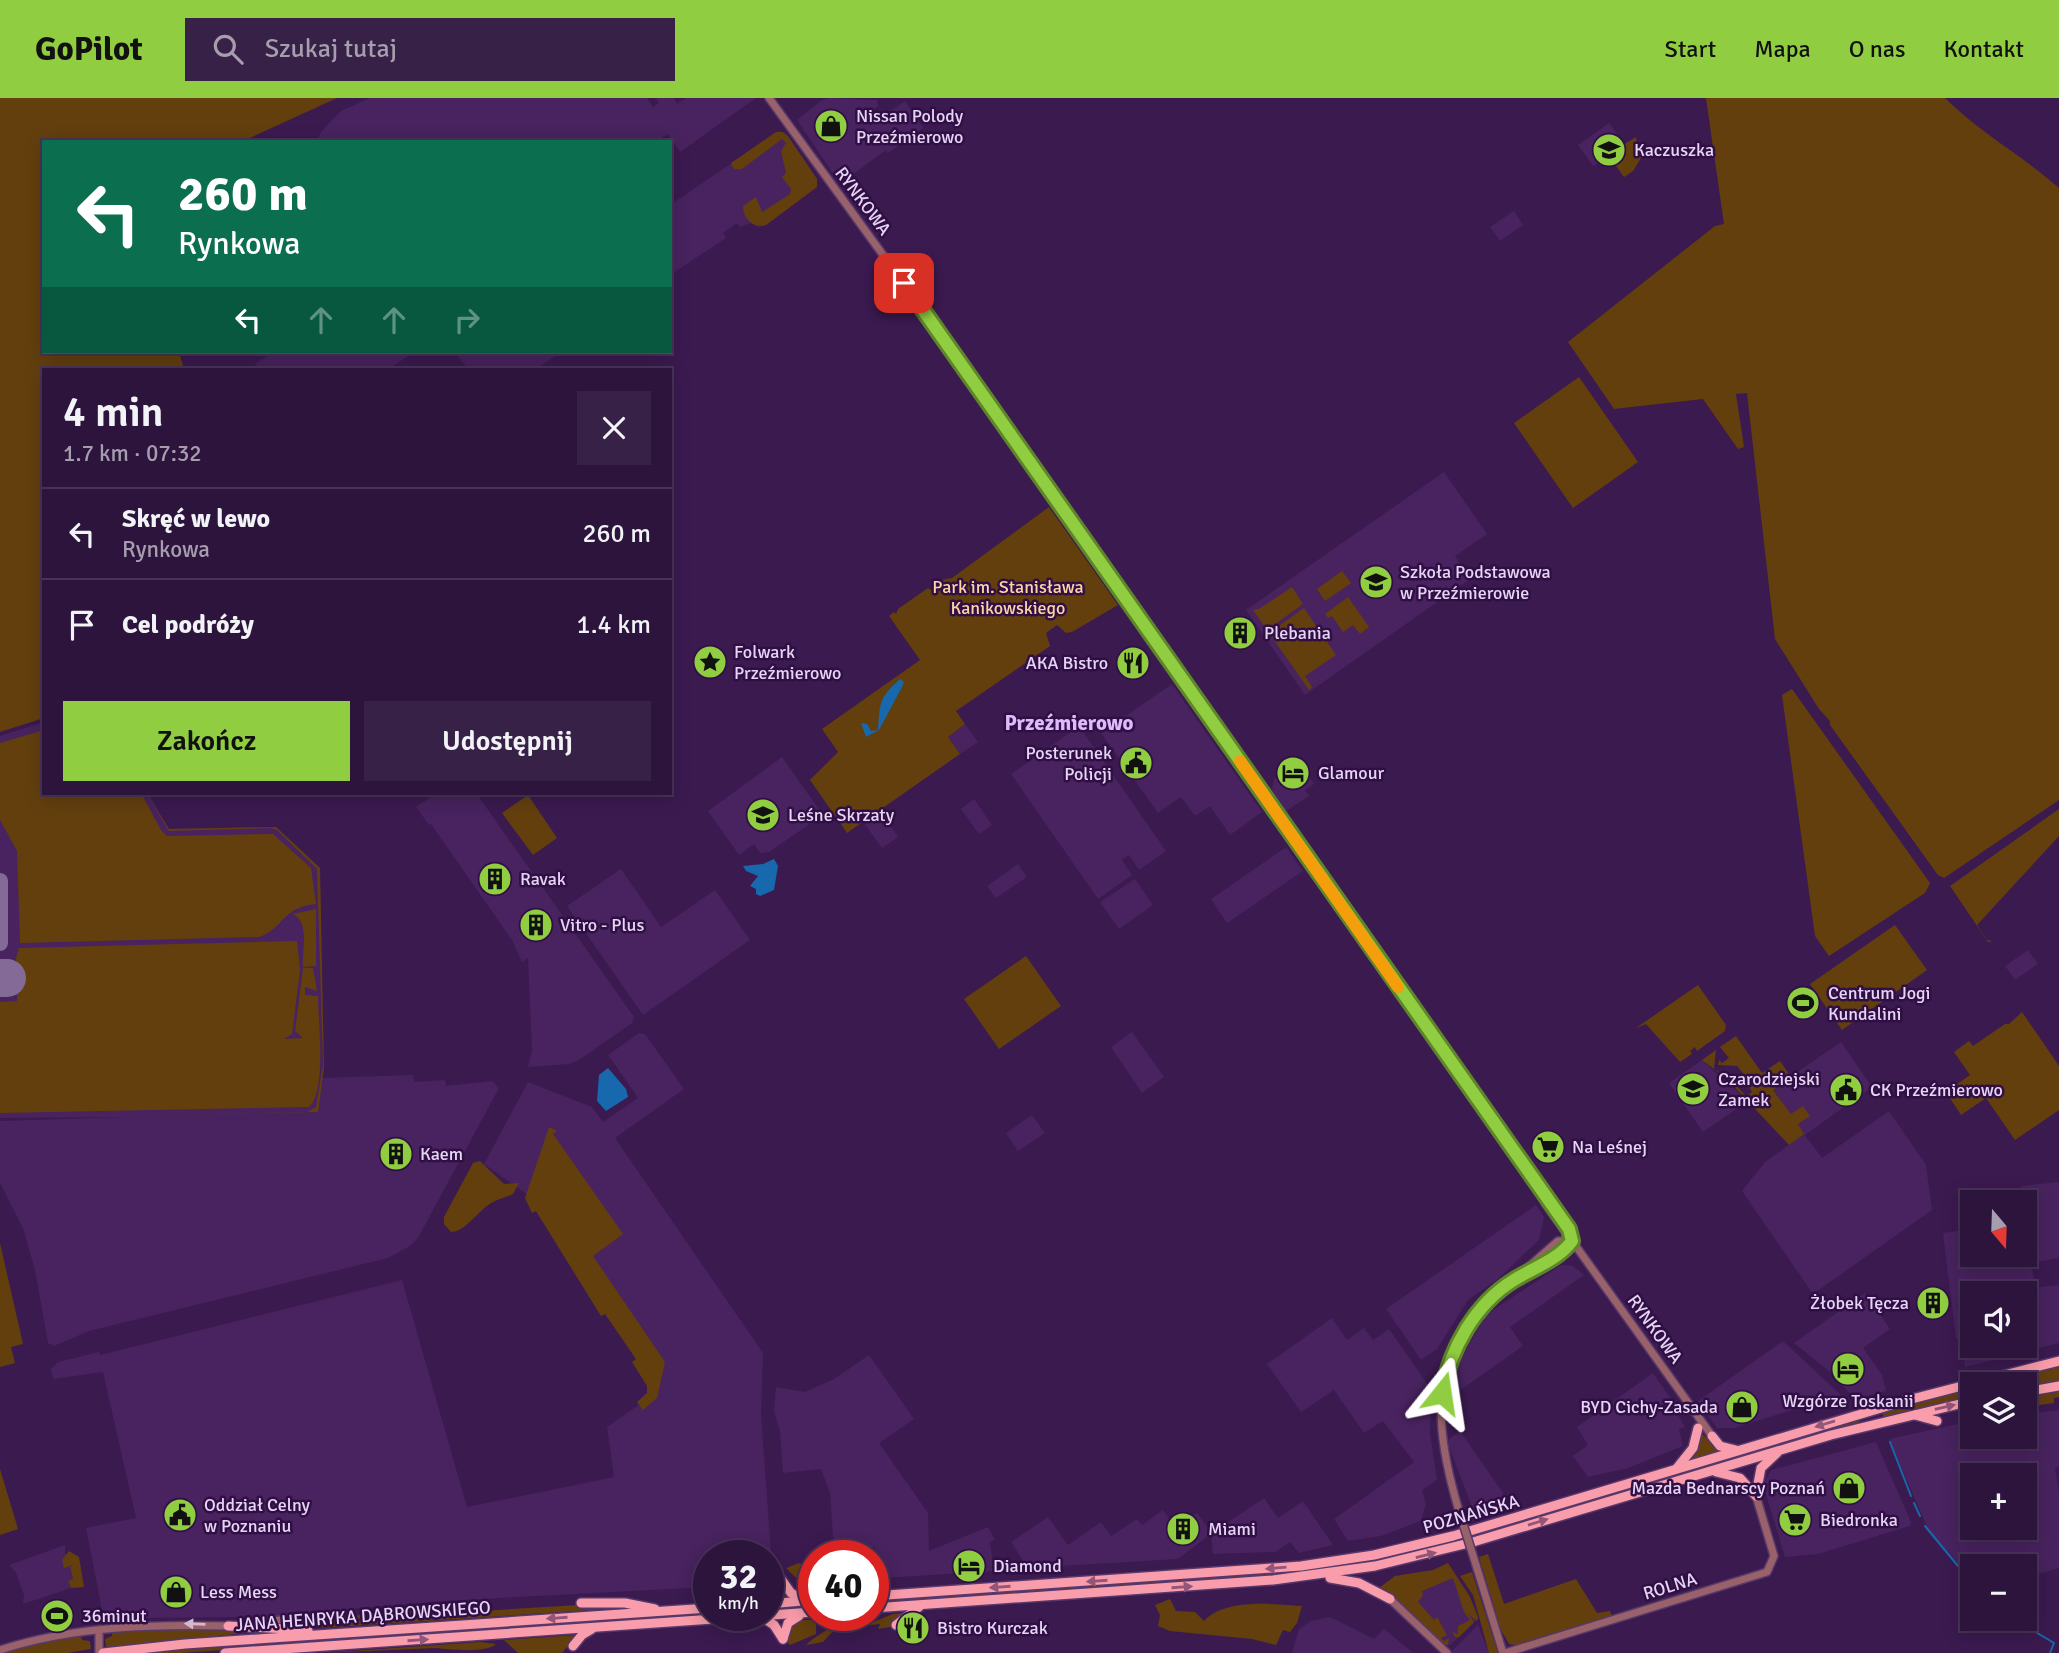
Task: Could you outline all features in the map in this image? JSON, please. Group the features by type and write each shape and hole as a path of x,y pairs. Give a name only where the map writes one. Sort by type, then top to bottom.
{"main road":[{"name":"POZNAŃSKA","path":"889,1595 1250,1570 1344,1560 1433,1542 1928,1394 2059,1361"},
{"path":"2037,1390 2059,1386"},
{"name":"POZNAŃSKA","path":"889,1607 1297,1578 1364,1568 1435,1553 1788,1447 1960,1404"},
{"path":"1906,1416 1937,1421"},
{"path":"1676,1469 1693,1448 1698,1424"},
{"path":"1712,1436 1720,1446 1738,1450"},
{"path":"1756,1496 1757,1481 1763,1465 1788,1447"},
{"path":"1697,1474 1731,1474 1745,1482 1756,1496"},
{"path":"1297,1578 1353,1581 1377,1590 1390,1599"},
{"path":"784,1583 798,1596"},
{"path":"581,1603 625,1603 663,1611 693,1609"},
{"path":"896,1625 913,1610 929,1604"},
{"name":"JANA HENRYKA DĄBROWSKIEGO","path":"100,1649 663,1611"},
{"path":"777,1631 783,1639 789,1622 798,1618"},
{"name":"JANA HENRYKA DĄBROWSKIEGO","path":"225,1653 693,1620"},
{"path":"228,1626 341,1633"},
{"path":"573,1646 582,1634 596,1627"},
{"path":"487,1635 502,1643"},
{"path":"301,1653 326,1646"}],"street":[{"name":"RYNKOWA","path":"769,98 933,323 1568,1227 1572,1241"},
{"name":"RYNKOWA","path":"1534,1182 1552,1213 1698,1424 1712,1436"},
{"path":"1552,1213 1558,1227 1558,1241"},
{"path":"1504,1653 1459,1511 1442,1443 1440,1407 1444,1382 1452,1356 1470,1324 1492,1298 1558,1241 1572,1241"},
{"path":"1514,1280 1558,1255 1572,1241"},
{"path":"1558,1255 1572,1252 1584,1258"},
{"name":"ROLNA","path":"1504,1653 1767,1572 1774,1556 1756,1496"},
{"path":"1390,1599 1447,1653"},
{"path":"0,1650 96,1631 169,1624 228,1626 297,1618"},
{"path":"96,1631 100,1649"}],"shaded area":[{"path":"370,98 647,98 653,107 659,103 656,98 674,98 677,104 686,98 756,98 680,152 668,134 661,138 662,140 318,140 321,132 341,111"},
{"path":"822,100 877,100 878,106 864,116 870,126 905,101 923,128 852,175 854,179 843,188 797,120"},
{"name":"Kaczuszka","path":"1609,123 1624,144 1636,137 1638,154 1642,156 1633,171 1624,177 1609,156 1593,166 1578,145"},
{"path":"779,131 788,136 817,179 817,187 766,225 758,227 750,223 740,227 737,223 723,233 726,238 672,274 672,204"},
{"path":"1514,211 1523,225 1500,241 1490,227"},
{"path":"271,354 411,354 390,368 258,368 255,364"},
{"path":"558,354 537,368 467,368 457,355"},
{"name":"Szkoła Podstawowa w Przeźmierowie","path":"1444,472 1487,534 1455,556 1470,579 1305,695 1246,610"},
{"path":"1172,684 1262,812 1230,835 1210,806 1195,816 1181,797 1158,813 1101,733"},
{"path":"42,723 42,795 149,795 169,829 276,827 320,868 323,1078 412,1075 415,1082 445,1080 446,1086 492,1081 499,1088 418,1238 410,1246 388,1258 89,1331 54,1346 48,1343 35,1270 23,1228 0,1183 0,1121 123,1117 0,1118 0,736"},
{"path":"965,724 978,742 960,754 948,737"},
{"path":"1079,726 1166,851 1139,870 1129,855 1126,857 1122,860 1132,875 1098,899 1011,774"},
{"path":"782,757 823,815 769,852 760,853 754,844 739,855 708,811"},
{"path":"1299,762 1314,784 1305,790 1309,796 1286,811 1272,790 1274,779"},
{"path":"434,795 477,795 634,1017 632,1023 579,1060 569,1064 528,1067 532,1050 528,958 522,962 512,940 431,824 429,825 416,807"},
{"path":"974,799 992,825 979,834 961,809"},
{"path":"880,810 898,837 882,848 863,822"},
{"path":"1286,847 1303,871 1227,923 1211,899"},
{"path":"1018,864 1027,877 996,898 987,886"},
{"path":"621,869 661,927 715,890 750,940 643,1015 567,906"},
{"path":"1135,879 1153,905 1119,929 1100,902"},
{"path":"2028,950 2038,964 2015,980 2005,966"},
{"path":"1132,1032 1164,1077 1142,1093 1111,1047"},
{"path":"639,1033 645,1034 684,1089 615,1138 763,1353 761,1414 770,1540 693,1540 693,1588 444,1601 261,1617 138,1618 114,1622 112,1615 102,1610 86,1528 136,1518 103,1372 53,1379 51,1369 58,1362 99,1352 100,1355 402,1280 467,1507 614,1477 607,1427 660,1390 528,1195 484,1164 528,1082 592,1107 603,1122 638,1098 608,1055"},
{"path":"1841,1042 1872,1087 1805,1135 1822,1158 1889,1111 1926,1165 1932,1210 1813,1294 1742,1191 1765,1162 1804,1134 1773,1089"},
{"path":"1702,1060 1748,1101 1703,1132 1669,1083"},
{"path":"1032,1115 1045,1133 1018,1151 1006,1133"},
{"path":"2059,1182 2059,1258 2037,1262 2037,1190 2022,1190 2021,1186"},
{"path":"1536,1205 1544,1217 1539,1240 1498,1279 1468,1300 1437,1349 1421,1360 1386,1309"},
{"path":"1960,1231 1960,1267 2032,1267 2034,1281 1960,1281 1960,1340 1956,1338 1943,1233"},
{"path":"1561,1265 1573,1266 1584,1275 1510,1327 1523,1346 1449,1398 1458,1363 1487,1314"},
{"path":"2059,1285 2059,1343 2037,1349 2037,1288"},
{"path":"1865,1293 1890,1329 1863,1348 1882,1375 1886,1391 1855,1399 1829,1371 1794,1343"},
{"path":"1332,1318 1347,1340 1364,1328 1373,1340 1389,1329 1431,1389 1430,1433 1437,1480 1422,1490 1426,1504 1421,1521 1381,1536 1348,1541 1334,1519 1414,1462 1383,1421 1364,1433 1334,1390 1301,1412 1267,1364"},
{"path":"1783,1341 1841,1395 1734,1428 1717,1428 1698,1401"},
{"path":"869,1355 914,1419 879,1443 928,1513 929,1551 988,1527 995,1540 990,1542 994,1571 889,1578 889,1540 833,1540 830,1493 821,1469 783,1473 780,1431 774,1411 776,1387 805,1392 834,1379"},
{"path":"1964,1358 2000,1358 1965,1367"},
{"path":"1653,1373 1676,1406 1671,1410 1673,1414 1676,1412 1685,1427 1679,1429 1683,1446 1628,1468 1588,1477 1573,1456 1588,1445 1577,1427"},
{"path":"2059,1410 2059,1467 2055,1468 2059,1493 2059,1568 2037,1574 2037,1554 1960,1554 1960,1565 1928,1529 1889,1439 1960,1424 1960,1449 2037,1449 2037,1413"},
{"path":"1460,1431 1503,1493 1502,1503 1474,1512 1449,1447 1449,1439"},
{"path":"1876,1442 1911,1522 1910,1526 1818,1554 1785,1557 1763,1485 1771,1470"},
{"path":"1264,1498 1278,1518 1303,1501 1333,1545 1299,1553 1290,1542 1275,1552 1213,1554 1211,1534 1178,1559 1028,1568 1011,1542 1048,1517 1068,1545 1101,1522 1111,1536 1137,1519 1142,1525 1163,1510 1176,1528 1197,1513 1212,1533"},
{"path":"65,1545 65,1553 73,1567 70,1567 73,1579 68,1581 71,1588 23,1604 24,1595 16,1573 9,1565"},
{"path":"1451,1568 1478,1619 1449,1646 1402,1594"},
{"path":"1330,1617 1374,1639 1384,1629 1413,1653 1292,1653 1299,1629 1311,1621"},
{"path":"1478,1625 1489,1653 1453,1653 1452,1651"}],"green space":[{"path":"0,98 337,98 245,140 42,140 42,354 180,354 183,366 42,368 42,719 0,732"},
{"path":"1706,98 1945,98 2059,188 2059,800 1944,878 1938,875 1830,725 1830,721 1819,709 1775,639 1747,393 1736,394 1744,447 1738,449 1703,399 1614,409 1568,342 1715,226 1724,224"},
{"path":"776,132 783,132 788,136 817,179 817,187 766,225 757,226 747,219 743,206 756,197 762,212 790,194 791,189 782,177 786,173 781,151 786,143 782,139 742,169 734,169 731,163"},
{"path":"1636,137 1638,154 1642,156 1633,171 1624,177 1609,156 1599,162 1593,154 1603,142 1606,145 1620,138 1625,144"},
{"path":"1579,377 1638,462 1573,508 1514,423"},
{"name":"Park im. Stanisława Kanikowskiego","path":"1049,507 1118,605 1072,632 1066,633 1057,625 1046,633 1050,646 956,711 965,724 948,737 960,754 847,833 810,780 838,752 822,729 920,660 889,616 894,612 896,614 898,609 928,588 931,590 941,580 952,578"},
{"path":"1342,571 1351,583 1325,601 1317,589"},
{"path":"1292,587 1303,604 1271,627 1273,630 1304,608 1336,655 1305,676 1312,687 1309,690 1253,610 1259,609"},
{"path":"1348,597 1369,627 1360,634 1353,625 1343,632 1332,616 1328,618 1325,614"},
{"path":"1792,689 1930,883 1925,893 1829,956 1815,936 1782,695"},
{"path":"42,731 42,795 142,795 167,836 273,834 311,868 316,904 289,913 274,928 259,937 20,943 17,851 0,820 0,743"},
{"path":"147,795 169,829 276,827 320,868 324,1068 318,1112 0,1118 307,1112 316,1107 323,1065 317,869 277,830 271,828 169,831"},
{"path":"528,795 557,838 533,855 502,813"},
{"path":"2059,809 2059,836 1977,925 1987,940 1993,941 1988,942 1950,886"},
{"path":"316,909 316,966 303,967 302,923 293,914"},
{"path":"1895,925 1927,970 1842,1030 1810,984"},
{"path":"297,941 300,970 292,1034 284,1039 303,1038 295,1031 303,968 313,968 317,991 305,987 305,995 318,996 320,1071 315,1099 309,1107 0,1113 0,1002 17,1001 16,958 19,948"},
{"path":"1026,956 1061,1006 999,1049 964,999"},
{"path":"1698,985 1726,1025 1725,1031 1697,1051 1695,1047 1690,1051 1692,1054 1680,1062 1646,1024 1636,1028"},
{"path":"2022,1012 2059,1066 2059,1110 2015,1140 1986,1098 1961,1115 1946,1092 1970,1075 1954,1052 1969,1041 1973,1046 2009,1024"},
{"path":"1736,1036 1762,1073 1780,1061 1791,1077 1773,1090 1791,1114 1803,1106 1810,1116 1798,1124 1804,1134 1789,1145 1727,1079 1702,1060 1716,1050 1714,1069 1728,1077 1746,1096 1752,1092 1748,1086 1751,1083 1737,1066 1718,1065 1719,1060 1722,1063 1729,1058 1720,1047"},
{"path":"549,1127 557,1131 553,1134 623,1234 593,1256 665,1362 657,1398 643,1410 637,1402 647,1393 647,1386 632,1362 636,1359 605,1314 601,1316 536,1211 532,1213 525,1198"},
{"path":"480,1161 504,1184 519,1183 513,1194 491,1203 466,1225 451,1232 444,1224 444,1217 473,1163"},
{"path":"0,1243 23,1344 11,1347 15,1363 0,1367"},
{"path":"2059,1366 2059,1381 2037,1386 2037,1372 2031,1372"},
{"path":"1960,1388 1960,1401 1884,1418 1882,1410"},
{"path":"2059,1391 2059,1397 2054,1398 2054,1403 2037,1405 2037,1395"},
{"path":"1858,1417 1860,1424 1472,1539 1471,1534"},
{"path":"1701,1433 1721,1451 1689,1461"},
{"path":"0,1469 18,1529 0,1535"},
{"path":"1461,1537 1463,1542 1391,1558 1244,1579 889,1604 889,1598 1225,1576"},
{"path":"69,1551 79,1557 84,1587 71,1588 68,1581 73,1579 70,1567 73,1565 64,1568 62,1560"},
{"path":"1488,1554 1504,1604 1576,1579 1597,1613 1610,1611 1612,1616 1515,1645 1509,1644 1501,1630 1479,1557"},
{"path":"798,1563 798,1578 795,1577 786,1568"},
{"path":"1448,1563 1470,1597 1478,1617 1477,1621 1468,1614 1474,1622 1459,1637 1455,1637 1452,1631 1458,1635 1458,1626 1470,1620 1464,1612 1453,1578 1422,1591 1423,1595 1418,1602 1434,1620 1437,1617 1447,1635 1441,1638 1444,1641 1449,1638 1448,1645 1442,1645 1379,1588 1395,1576 1433,1570"},
{"path":"1472,1572 1498,1653 1489,1653 1473,1595 1460,1576"},
{"path":"1170,1599 1176,1611 1195,1612 1204,1621 1224,1609 1250,1604 1302,1606 1297,1623 1290,1632 1283,1630 1276,1645 1252,1639 1170,1631 1158,1626 1160,1615 1155,1605"},
{"path":"594,1604 637,1607 334,1627 305,1628 315,1626 281,1622 427,1609 428,1612 367,1616 337,1625 341,1626 367,1618"},
{"path":"905,1613 889,1627 889,1616"},
{"path":"603,1619 603,1624 180,1653 127,1653"},
{"path":"798,1621 798,1631 816,1631 816,1634 790,1645 785,1640 790,1625"},
{"path":"172,1626 266,1631 106,1647 105,1639 112,1636 112,1632"},
{"path":"824,1631 833,1631 823,1642 806,1645"},
{"path":"577,1635 562,1653 518,1653 504,1640"},
{"path":"81,1636 82,1640 90,1641 91,1649 68,1653 0,1653 34,1643"},
{"path":"480,1642 496,1644 477,1650 436,1648 323,1653"}],"water":[{"path":"900,679 904,682 902,687 879,730 866,737 861,723 867,724 871,731 878,730 882,701"},
{"path":"774,859 778,866 774,890 760,896 756,894 756,889 750,886 758,876 746,871 743,866 763,864"},
{"path":"608,1068 626,1089 628,1097 606,1111 597,1101 599,1075"}],"waterway":[{"path":"1890,1442 1911,1496"},
{"path":"1914,1503 1920,1516"},
{"path":"1925,1526 1960,1568"},
{"path":"2034,1631 2054,1643 2050,1653"}],"taxiway":[{"path":"0,881 0,943"}],"runway":[{"path":"0,978 7,978"}],"slow traffic":[{"path":"1240,761 1398,987"}],"place":[{"name":"Nissan Polody Przeźmierowo","path":"831,126"},
{"name":"Kaczuszka","path":"1609,150"},
{"name":"Szkoła Podstawowa w Przeźmierowie","path":"1376,582"},
{"name":"Plebania","path":"1240,633"},
{"name":"Folwark Przeźmierowo","path":"710,662"},
{"name":"AKA Bistro","path":"1133,663"},
{"name":"Posterunek Policji","path":"1136,763"},
{"name":"Glamour","path":"1293,773"},
{"name":"Leśne Skrzaty","path":"763,815"},
{"name":"Ravak","path":"495,879"},
{"name":"Vitro - Plus","path":"536,925"},
{"name":"Centrum Jogi Kundalini","path":"1803,1003"},
{"name":"Czarodziejski Zamek","path":"1693,1089"},
{"name":"CK Przeźmierowo","path":"1846,1090"},
{"name":"Na Leśnej","path":"1548,1147"},
{"name":"Kaem","path":"396,1154"},
{"name":"Żłobek Tęcza","path":"1933,1303"},
{"name":"Wzgórze Toskanii","path":"1848,1369"},
{"name":"BYD Cichy-Zasada","path":"1742,1407"},
{"name":"Mazda Bednarscy Poznań","path":"1849,1488"},
{"name":"Oddział Celny w Poznaniu","path":"180,1515"},
{"name":"Biedronka","path":"1795,1520"},
{"name":"Miami","path":"1183,1529"},
{"name":"Diamond","path":"969,1566"},
{"name":"Less Mess","path":"176,1592"},
{"name":"36minut","path":"57,1616"},
{"name":"Bistro Kurczak","path":"913,1628"}],"district":[{"name":"Przeźmierowo","path":"1069,723"}],"route":[{"path":"904,283 1528,1175 1569,1229 1572,1241 1565,1249 1514,1280 1492,1298 1473,1320 1452,1356 1442,1393"}]}
